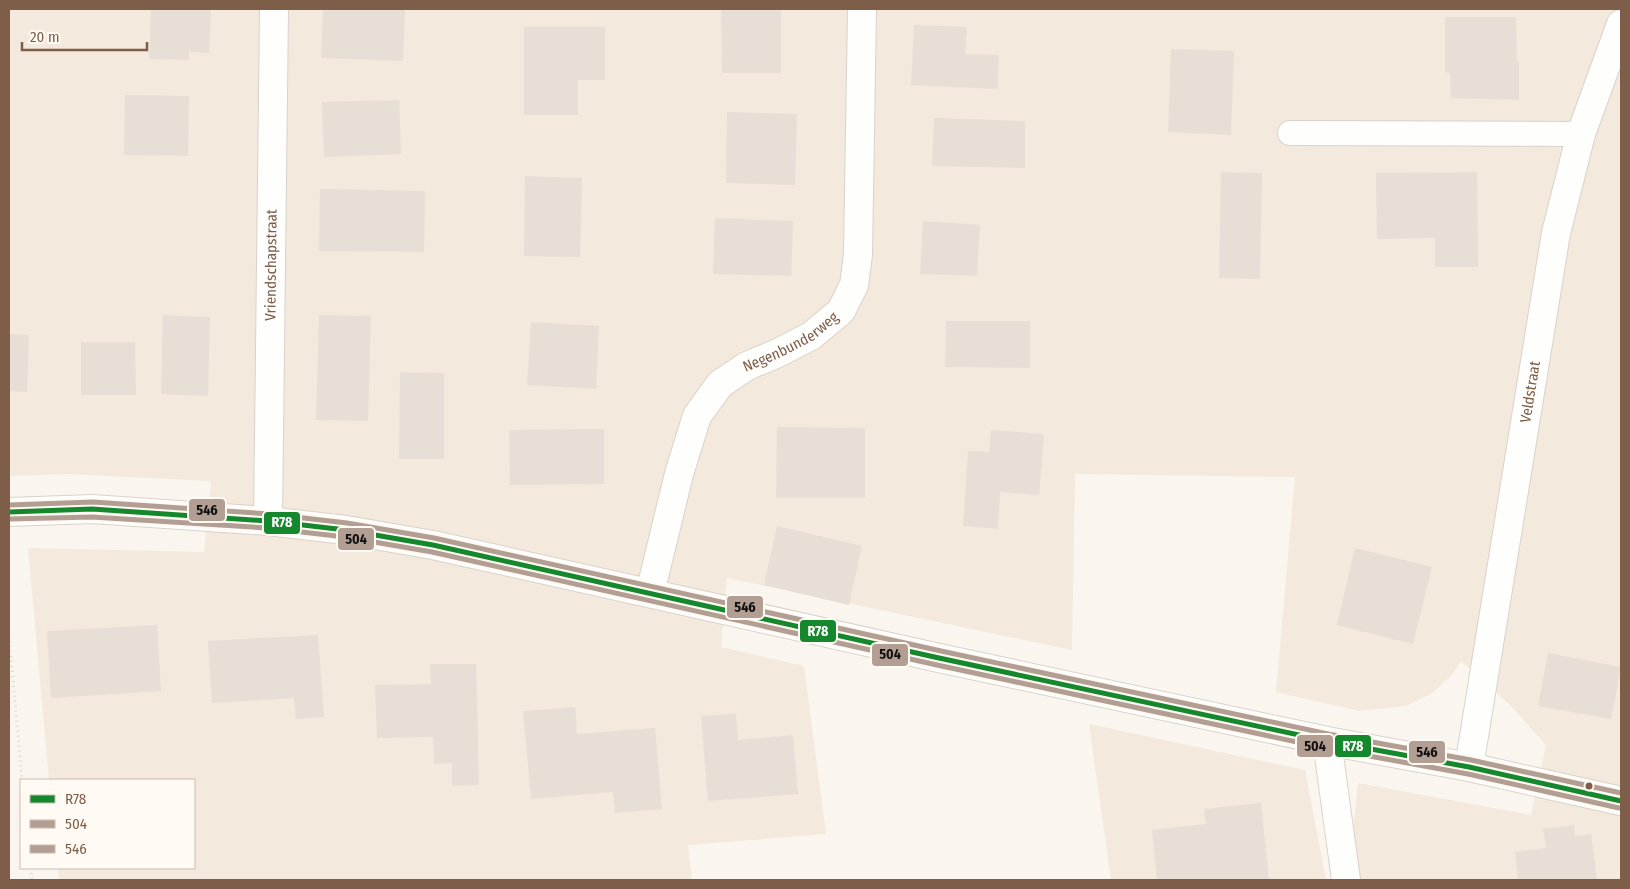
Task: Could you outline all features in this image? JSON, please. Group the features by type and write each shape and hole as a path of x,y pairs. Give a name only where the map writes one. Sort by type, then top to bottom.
{"street":[{"name":"Vriendschapstraat","path":"268,521 274,9"},
{"name":"Negenbunderweg","path":"650,593 679,474 697,416 720,384 747,366 778,354 819,330 841,311 854,285 858,255 862,9"},
{"name":"Veldstraat","path":"1469,767 1556,233 1581,134 1621,24"},
{"path":"9,512 92,509 268,521 346,530 433,545 939,658 1327,741 1469,767 1621,801"},
{"path":"1327,741 1346,880"}],"lane":[{"path":"1290,133 1581,134"}],"path":[{"path":"9,636 22,779"}],"shaded area":[{"path":"9,9 1621,9 1621,880 1355,880 1352,839 1358,783 1531,815 1546,745 1512,707 1461,661 1451,676 1431,694 1406,706 1359,711 1276,692 1295,477 1075,474 1072,650 727,578 721,647 804,666 826,834 688,845 692,880 59,880 58,869 195,869 195,779 49,779 28,548 204,552 211,481 68,474 9,476"},
{"path":"1089,724 1305,770 1326,880 1111,880"}],"building":[{"path":"151,9 211,9 209,53 189,52 189,60 149,59"},
{"path":"323,9 405,9 403,61 321,58"},
{"path":"721,9 781,9 781,73 722,73"},
{"path":"1445,17 1516,17 1519,100 1451,98 1450,73 1445,72"},
{"path":"914,25 967,27 965,54 999,55 998,89 911,85"},
{"path":"524,27 605,27 605,80 578,80 578,115 524,115"},
{"path":"1171,49 1234,51 1231,135 1168,132"},
{"path":"125,95 189,96 188,156 124,155"},
{"path":"399,100 401,154 324,157 322,102"},
{"path":"727,112 797,114 795,185 726,183"},
{"path":"934,118 1025,121 1025,168 932,166"},
{"path":"1221,172 1262,173 1260,279 1219,278"},
{"path":"1477,172 1478,267 1435,267 1435,238 1377,239 1376,173"},
{"path":"525,176 582,178 580,257 524,256"},
{"path":"320,189 425,191 424,252 319,251"},
{"path":"715,218 793,221 791,276 713,274"},
{"path":"923,221 980,225 977,276 920,274"},
{"path":"163,315 210,317 208,396 161,394"},
{"path":"319,315 371,316 368,421 316,420"},
{"path":"946,321 1030,321 1030,368 945,367"},
{"path":"531,322 599,326 596,389 527,385"},
{"path":"9,334 29,335 27,392 9,391"},
{"path":"81,342 135,342 136,395 81,395"},
{"path":"400,372 444,373 444,459 399,459"},
{"path":"777,427 865,428 865,498 776,498"},
{"path":"604,429 604,484 510,485 509,430"},
{"path":"991,430 1044,434 1039,495 1000,492 998,529 963,526 968,451 989,452"},
{"path":"777,526 862,546 849,605 764,585"},
{"path":"1355,548 1432,567 1413,644 1337,625"},
{"path":"157,625 161,691 51,698 47,631"},
{"path":"318,635 324,717 296,719 294,698 212,703 208,641"},
{"path":"1548,653 1621,667 1611,719 1538,706"},
{"path":"430,664 476,664 479,785 452,786 452,763 434,764 433,737 377,738 375,685 431,684"},
{"path":"575,707 577,734 655,728 662,809 615,813 613,792 531,799 523,711"},
{"path":"736,714 738,740 793,735 798,794 708,801 701,716"},
{"path":"1261,803 1269,880 1157,880 1152,830 1206,824 1204,809"},
{"path":"1574,825 1575,836 1591,834 1597,880 1508,880 1518,878 1515,852 1546,848 1543,829"}],"transit line":[{"name":"546","path":"9,505 93,502 269,514 347,523 434,538 941,651 1328,734 1471,760 1621,793"},
{"name":"R78","path":"9,512 92,509 268,521 346,530 433,545 939,658 1327,741 1469,767 1621,801"},
{"name":"504","path":"9,519 92,517 267,528 345,537 432,552 937,665 1325,748 1468,774 1619,808"}]}
